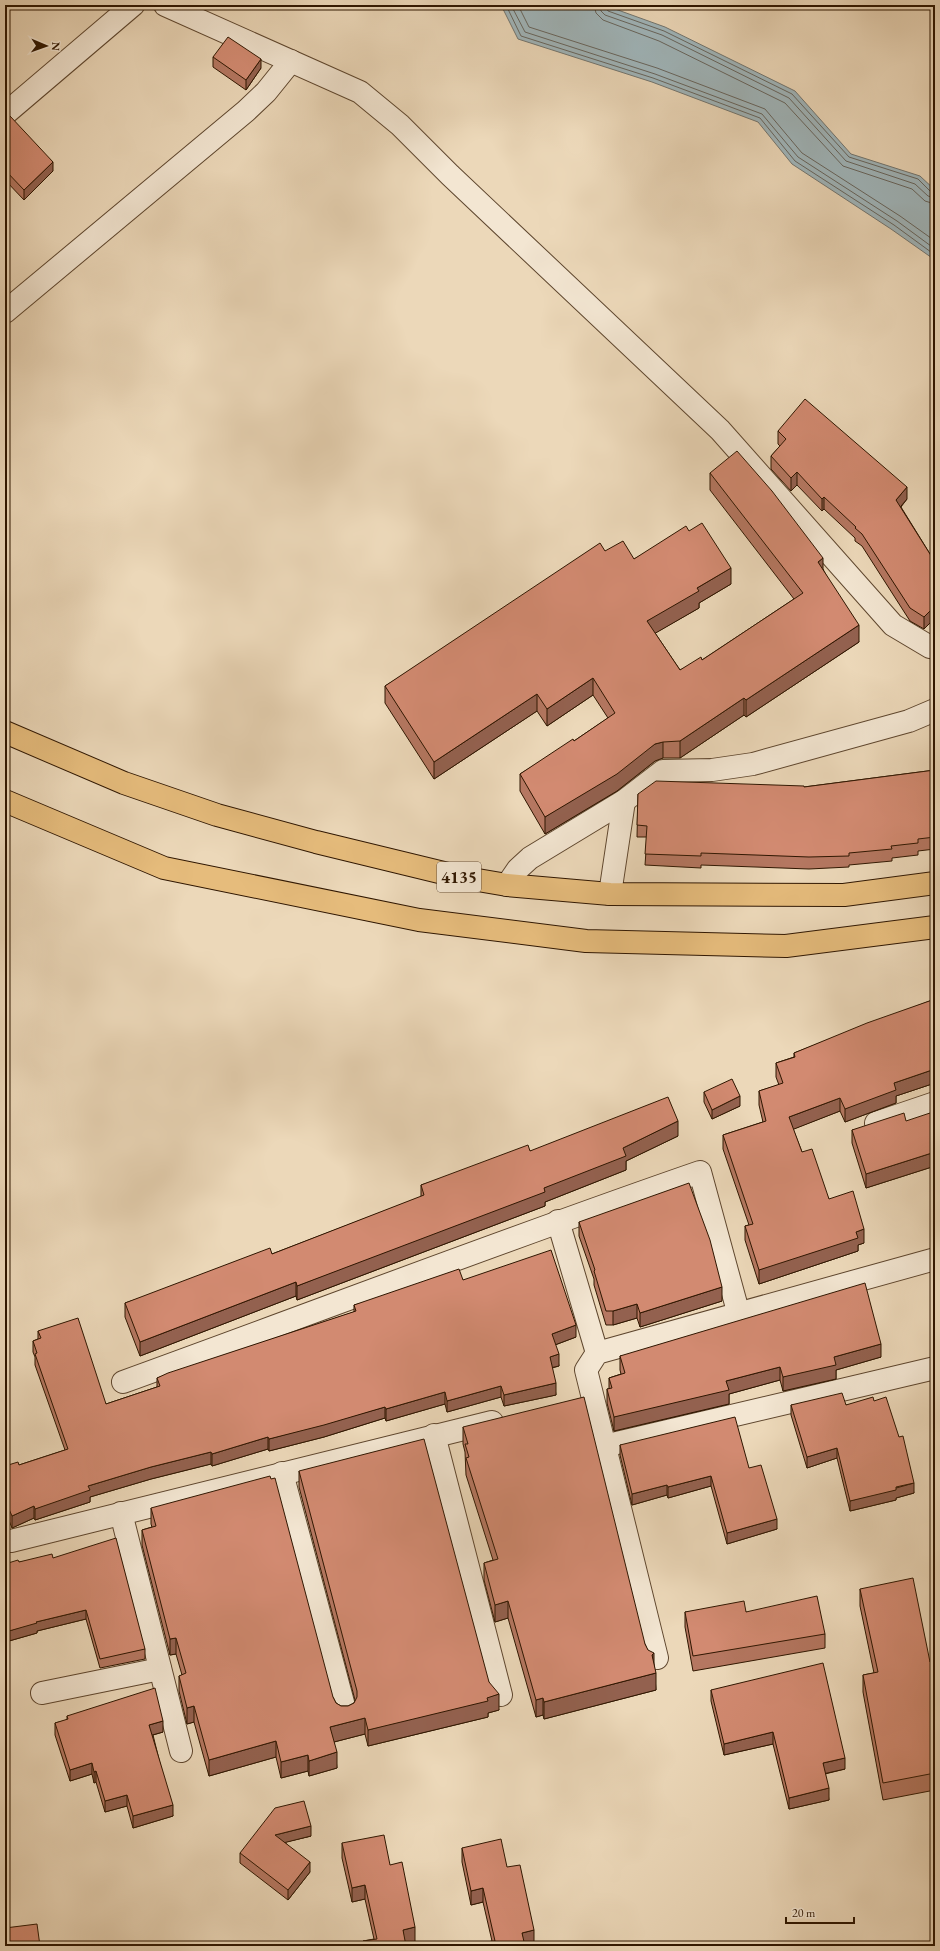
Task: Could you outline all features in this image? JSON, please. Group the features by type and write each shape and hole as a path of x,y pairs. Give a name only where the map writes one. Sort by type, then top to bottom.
{"main road":[{"name":"4135","path":"5,732 124,783 216,815 316,842 460,877 507,885 610,894 844,895 935,883"},
{"path":"5,801 164,868 419,920 586,941 786,946 935,927"}],"street":[{"path":"5,114 133,5"},
{"path":"166,5 360,92 400,125 450,176 720,430 893,625 930,647 935,648"},
{"path":"5,312 246,111 266,92 291,61"},
{"path":"507,885 518,869 530,858 624,801 663,771 712,770 753,764 909,721 935,710"},
{"path":"610,894 624,801"},
{"path":"854,1131 935,1103"},
{"path":"123,1382 338,1304 558,1221 700,1172 739,1315"},
{"path":"558,1221 597,1353"},
{"path":"657,1658 586,1370 597,1353 739,1315 935,1259"},
{"path":"604,1446 935,1368"},
{"path":"570,1404 593,1399"},
{"path":"10,1541 434,1435 510,1418"},
{"path":"434,1435 501,1695"},
{"path":"282,1473 345,1710"},
{"path":"121,1513 181,1751"},
{"path":"42,1693 160,1669"}],"water":[{"path":"501,5 604,5 665,27 795,91 851,154 920,176 935,190 935,260 891,229 792,164 758,122 652,82 518,39"}],"building":[{"path":"228,37 261,59 246,80 213,57"},
{"path":"5,116 10,116 53,162 24,190 5,170"},
{"path":"805,399 907,487 896,500 935,562 935,606 924,617 910,608 862,534 855,528 856,527 824,497 822,499 797,472 791,478 771,456 786,439 778,431"},
{"path":"737,451 772,491 823,558 818,562 859,625 746,700 744,698 680,741 655,744 617,774 545,817 520,774 573,739 574,741 615,713 593,678 547,709 537,694 434,762 385,686 600,543 605,551 623,541 634,559 686,526 689,531 702,523 731,568 697,588 699,591 647,621 680,670 701,657 702,660 803,593 710,473"},
{"path":"935,770 935,837 918,839 918,843 891,846 892,849 849,853 849,856 809,857 701,853 701,856 645,854 647,826 637,825 638,794 656,781 804,787"},
{"path":"935,999 935,1069 894,1083 896,1090 845,1109 840,1098 789,1117 802,1152 812,1149 829,1199 853,1191 864,1229 856,1232 858,1238 759,1270 745,1226 753,1224 723,1135 766,1121 759,1091 783,1083 776,1063 795,1057 794,1053 867,1023"},
{"path":"732,1079 740,1096 712,1110 704,1092"},
{"path":"668,1097 678,1121 623,1148 626,1156 544,1188 545,1192 297,1286 296,1282 140,1342 125,1303 270,1248 272,1254 424,1195 421,1185 528,1145 530,1151"},
{"path":"933,1112 935,1117 935,1152 866,1174 852,1130 904,1113 906,1121"},
{"path":"689,1183 710,1240 722,1287 640,1313 637,1304 613,1311 606,1311 594,1271 595,1270 579,1222"},
{"path":"551,1250 576,1325 552,1334 559,1354 550,1357 556,1383 504,1395 501,1386 447,1401 445,1392 386,1409 385,1407 269,1439 268,1437 212,1454 211,1452 151,1467 88,1486 90,1490 35,1509 34,1506 12,1516 8,1507 5,1508 5,1466 18,1462 19,1465 68,1449 35,1354 37,1353 33,1341 41,1338 38,1331 78,1318 106,1404 160,1386 157,1378 168,1373 356,1311 354,1305 459,1269 463,1280"},
{"path":"865,1283 881,1344 834,1357 836,1365 783,1377 780,1367 726,1381 729,1390 614,1417 607,1389 612,1388 609,1378 625,1373 620,1356"},
{"path":"842,1393 846,1405 873,1397 874,1401 886,1397 899,1437 903,1436 914,1483 896,1487 896,1490 850,1501 837,1448 807,1457 791,1405"},
{"path":"584,1397 645,1644 648,1650 654,1653 652,1655 656,1673 544,1702 543,1698 536,1700 508,1601 495,1605 484,1563 498,1559 466,1458 469,1457 465,1444 468,1444 463,1427"},
{"path":"735,1417 749,1468 761,1465 777,1519 727,1533 711,1476 632,1494 620,1445"},
{"path":"424,1439 489,1682 499,1694 487,1698 488,1701 368,1730 365,1718 330,1727 337,1752 309,1761 308,1755 281,1762 276,1741 209,1760 194,1706 187,1708 179,1676 186,1673 176,1638 170,1639 142,1530 156,1526 151,1508 270,1476 271,1479 275,1478 333,1697 336,1703 341,1706 348,1706 354,1703 357,1697 357,1691 299,1471"},
{"path":"116,1538 145,1649 100,1659 86,1610 36,1622 37,1623 9,1631 5,1618 5,1564 18,1560 19,1562 52,1554 53,1558"},
{"path":"913,1578 930,1662 935,1661 935,1773 883,1783 863,1675 878,1672 860,1589"},
{"path":"817,1596 825,1634 693,1656 685,1612 744,1601 746,1612"},
{"path":"823,1663 845,1758 823,1763 829,1788 789,1798 773,1732 724,1744 711,1690"},
{"path":"155,1688 163,1721 149,1725 173,1805 133,1816 127,1795 105,1801 92,1763 70,1770 55,1723 68,1719 67,1716"},
{"path":"304,1801 311,1826 275,1835 310,1862 288,1890 240,1853 275,1808"},
{"path":"384,1835 390,1865 402,1862 415,1927 403,1930 406,1946 364,1946 363,1941 377,1939 365,1885 352,1888 342,1843"},
{"path":"501,1839 507,1867 520,1865 534,1930 522,1933 525,1946 483,1946 483,1943 495,1941 483,1888 471,1891 462,1848"},
{"path":"37,1924 40,1946 5,1946 5,1928"}]}
